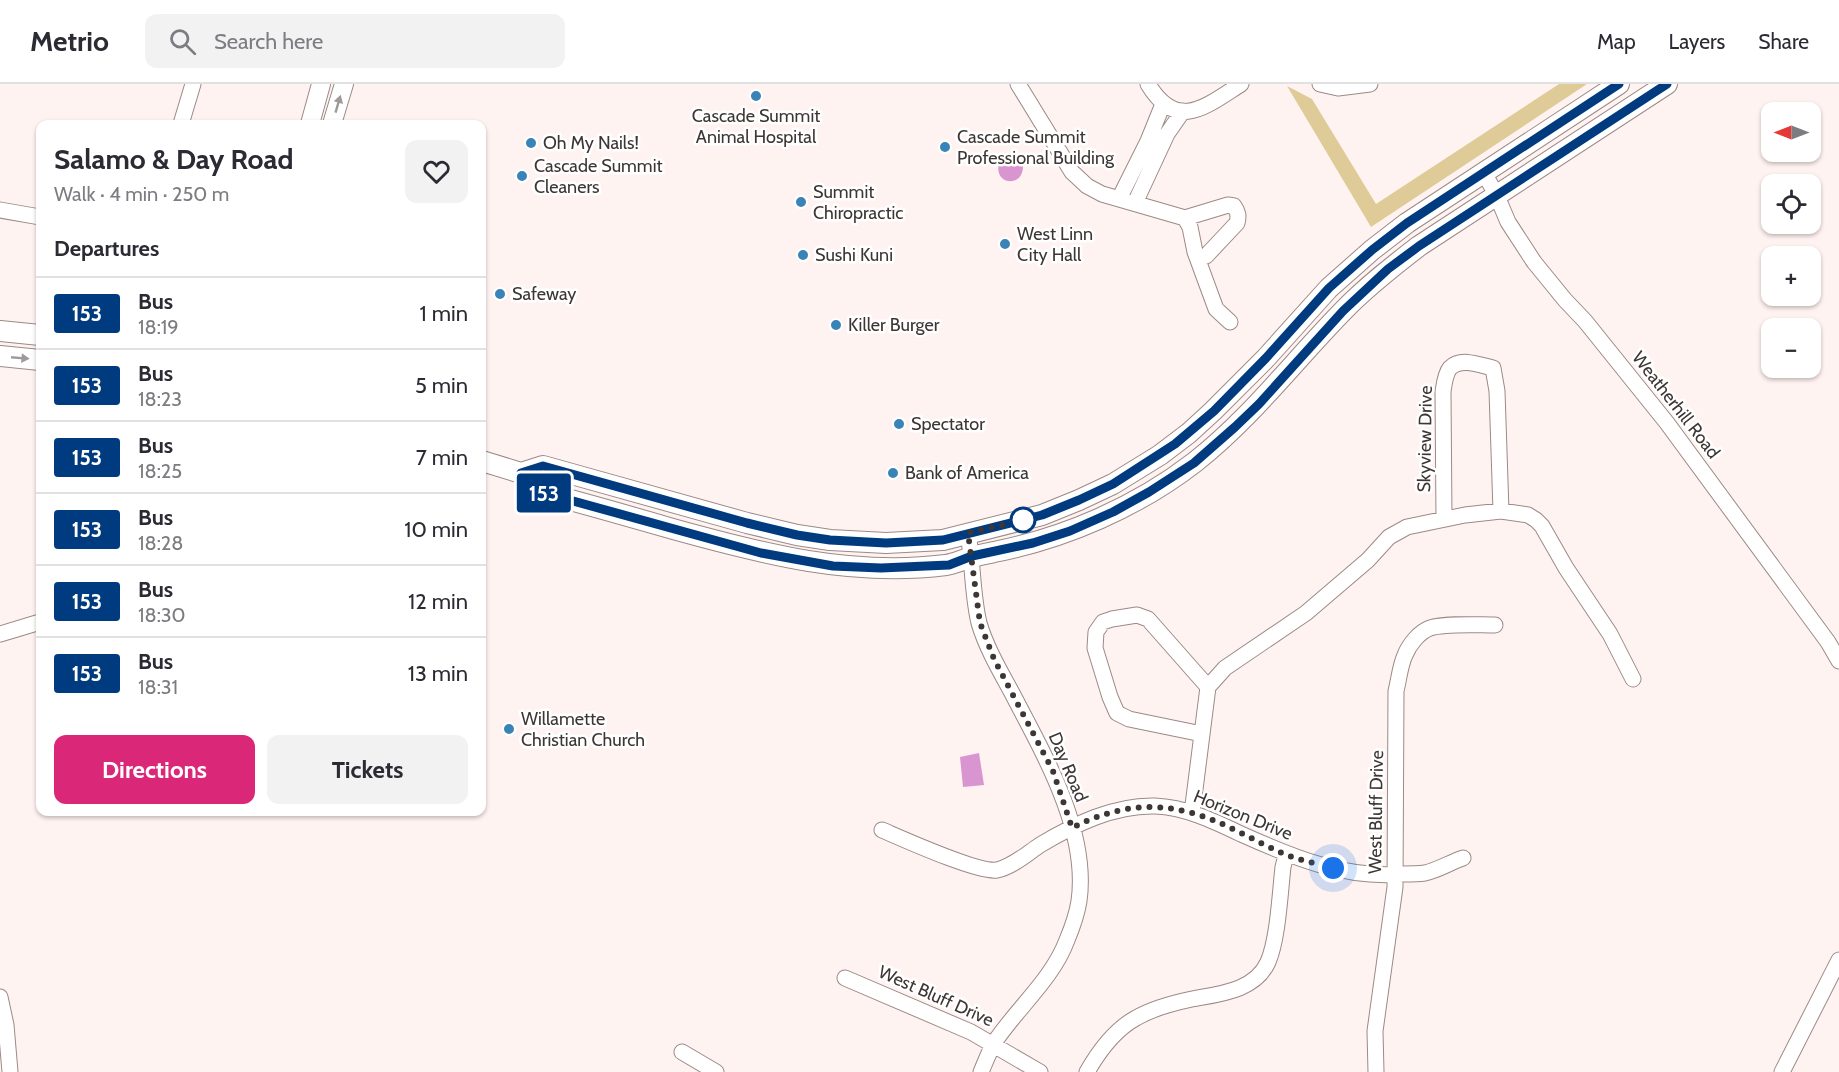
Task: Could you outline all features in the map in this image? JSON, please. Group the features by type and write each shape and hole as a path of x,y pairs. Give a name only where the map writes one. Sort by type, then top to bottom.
{"main road":[{"path":"521,473 543,466 755,525 830,540 886,543 943,540 1022,521 1079,500 1113,484 1160,455 1214,411 1329,288 1355,264 1407,223 1619,84"},
{"path":"486,462 521,473 537,491 730,545 804,562 859,568 949,565 972,556 1017,547 1070,531 1113,512 1194,463 1259,404 1343,311 1388,269 1419,246 1667,84"},
{"path":"0,331 36,334"},
{"path":"0,356 36,360"}],"street":[{"path":"182,120 193,84"},
{"path":"311,120 321,84"},
{"path":"333,120 344,84"},
{"path":"1018,84 1072,172 1087,186 1102,194 1185,218 1228,205 1234,206 1238,212 1238,223 1206,256 1198,259"},
{"path":"1148,84 1163,104 1173,110 1183,111 1200,108 1241,84"},
{"path":"1320,84 1338,88 1370,84"},
{"path":"1119,199 1148,141 1163,104"},
{"path":"1136,203 1167,134 1183,111"},
{"name":"Weatherhill Road","path":"1484,173 1508,222 1534,262 1667,423 1828,642 1839,661"},
{"path":"0,210 36,216"},
{"path":"1185,218 1190,227 1198,259 1216,309 1230,322"},
{"name":"Skyview Drive","path":"1444,519 1443,392 1450,368 1462,362 1493,368 1497,391 1501,511"},
{"path":"1192,813 1208,687 1226,668 1310,609 1368,560 1389,537 1407,527 1501,511 1528,515 1542,526 1610,634 1633,679"},
{"name":"Day Road","path":"968,533 980,623 994,659 1053,771 1078,854 1079,900 1060,958 994,1044 981,1072"},
{"path":"1202,734 1129,719 1118,713 1110,698 1095,648 1096,632 1104,622 1112,619 1137,615 1148,619 1208,687"},
{"path":"0,634 36,622"},
{"name":"West Bluff Drive","path":"1376,1072 1375,1031 1395,875 1396,691 1404,656 1416,639 1429,628 1495,625"},
{"name":"Horizon Drive","path":"882,830 973,866 996,870 1095,816 1131,807 1156,806 1192,813 1286,855 1363,874 1425,873 1463,858"},
{"path":"1087,1072 1109,1040 1123,1026 1137,1017 1156,1008 1239,989 1256,977 1267,965 1273,948 1286,855"},
{"path":"1782,1072 1839,960"},
{"name":"West Bluff Drive","path":"845,978 971,1032 1040,1072"},
{"path":"0,997 6,1024 10,1072"},
{"path":"682,1052 716,1072"}],"shaded area":[{"path":"1559,84 1587,84 1371,227 1287,86 1312,99 1376,204"},
{"path":"1010,153 1019,157 1023,165 1018,179 1007,181 999,172 999,165 1003,155"},
{"path":"979,753 984,785 963,787 960,757"}],"bus line":[{"name":"153","path":"1619,84 1407,223 1372,250 1329,288 1214,411 1175,444 1113,484 1042,515 943,540 853,542 797,535 760,526 543,466 521,473 537,491 761,553 833,566 905,568 949,565 972,556 1049,538 1113,512 1194,463 1259,404 1343,311 1388,269 1419,246 1667,84"}],"place":[{"name":"Cascade Summit Animal Hospital","path":"756,96"},
{"name":"Oh My Nails!","path":"531,143"},
{"name":"Cascade Summit Professional Building","path":"945,147"},
{"name":"Cascade Summit Cleaners","path":"522,176"},
{"name":"Summit Chiropractic","path":"801,202"},
{"name":"West Linn City Hall","path":"1005,244"},
{"name":"Sushi Kuni","path":"803,255"},
{"name":"Safeway","path":"500,294"},
{"name":"Killer Burger","path":"836,325"},
{"name":"Spectator","path":"899,424"},
{"name":"Bank of America","path":"893,473"},
{"name":"Willamette Christian Church","path":"509,729"}],"route":[{"path":"1023,520 968,533 980,623 994,659 1053,771 1072,828 1095,816 1131,807 1156,806 1192,813 1212,820 1286,855 1333,868"}]}
